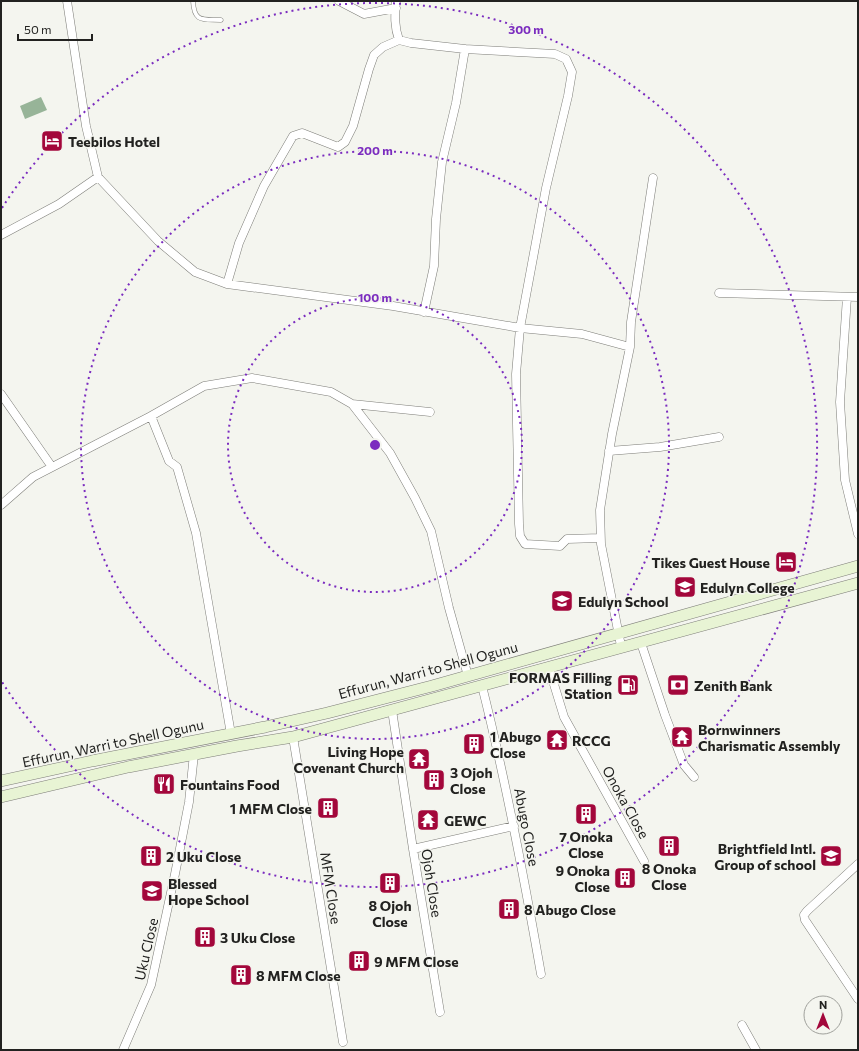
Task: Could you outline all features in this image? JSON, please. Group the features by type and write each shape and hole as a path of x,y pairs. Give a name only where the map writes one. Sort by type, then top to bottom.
{"main road":[{"name":"Effurun, Warri to Shell Ogunu","path":"1,781 327,713 468,676 858,566"},
{"name":"Effurun, Warri to Shell Ogunu","path":"1,797 128,767 293,737 549,668 621,646 641,643 858,583"}],"street":[{"path":"67,1 86,126 98,177 158,241 195,272 228,284 273,289 520,328 582,334 630,347"},
{"path":"339,1 364,14 396,5 394,20 399,40"},
{"path":"228,284 239,243 264,186 293,136 302,133 338,147 345,142 352,126 374,55 383,47 399,40 411,43 465,49 555,54 566,59 572,72 568,96 546,188 520,328 516,374 520,536 525,544 560,546 567,539 600,538"},
{"path":"424,312 434,266 436,219 442,162 456,103 465,49"},
{"path":"1,235 59,204 98,177"},
{"path":"621,646 600,538 600,510 609,451 630,347 631,322 653,178"},
{"path":"719,293 858,297"},
{"path":"847,297 840,402 845,480 858,534"},
{"path":"1,505 33,477 151,416 204,386 252,378 331,392 352,404 390,453 431,531 449,608 468,676"},
{"path":"1,394 52,467"},
{"path":"352,404 430,412"},
{"path":"151,416 169,461 177,467 196,533 231,734"},
{"path":"609,451 660,447 719,437"},
{"path":"641,643 665,716 684,765 694,777"},
{"name":"Onoka Close","path":"549,668 564,717 644,862"},
{"name":"Abugo Close","path":"482,686 514,826 541,974"},
{"name":"Ojoh Close","path":"392,710 413,850 440,1012"},
{"name":"MFM Close","path":"293,737 343,1042"},
{"name":"Uku Close","path":"124,1050 151,985 189,802 194,754"},
{"path":"413,850 514,826"},
{"path":"858,864 804,915 805,920 858,999"},
{"path":"742,1025 756,1050"}],"lane":[{"path":"193,1 196,15 201,18 221,20"}],"shaded area":[{"path":"41,97 47,110 25,119 20,106"}],"place":[{"name":"Teebilos Hotel","path":"52,141"},
{"name":"Tikes Guest House","path":"786,562"},
{"name":"Edulyn College","path":"685,587"},
{"name":"Edulyn School","path":"562,601"},
{"name":"FORMAS Filling Station","path":"628,685"},
{"name":"Zenith Bank","path":"678,685"},
{"name":"Bornwinners Charismatic Assembly","path":"682,737"},
{"name":"RCCG","path":"557,740"},
{"name":"1 Abugo Close","path":"474,744"},
{"name":"Living Hope Covenant Church","path":"419,759"},
{"name":"3 Ojoh Close","path":"434,780"},
{"name":"Fountains Food","path":"164,784"},
{"name":"1 MFM Close","path":"328,808"},
{"name":"7 Onoka Close","path":"586,814"},
{"name":"GEWC","path":"428,820"},
{"name":"8 Onoka Close","path":"669,846"},
{"name":"2 Uku Close","path":"151,856"},
{"name":"Brightfield Intl. Group of school","path":"831,856"},
{"name":"9 Onoka Close","path":"625,878"},
{"name":"8 Ojoh Close","path":"390,883"},
{"name":"Blessed Hope School","path":"152,891"},
{"name":"8 Abugo Close","path":"509,909"},
{"name":"3 Uku Close","path":"205,937"},
{"name":"9 MFM Close","path":"359,961"},
{"name":"8 MFM Close","path":"241,975"}]}
